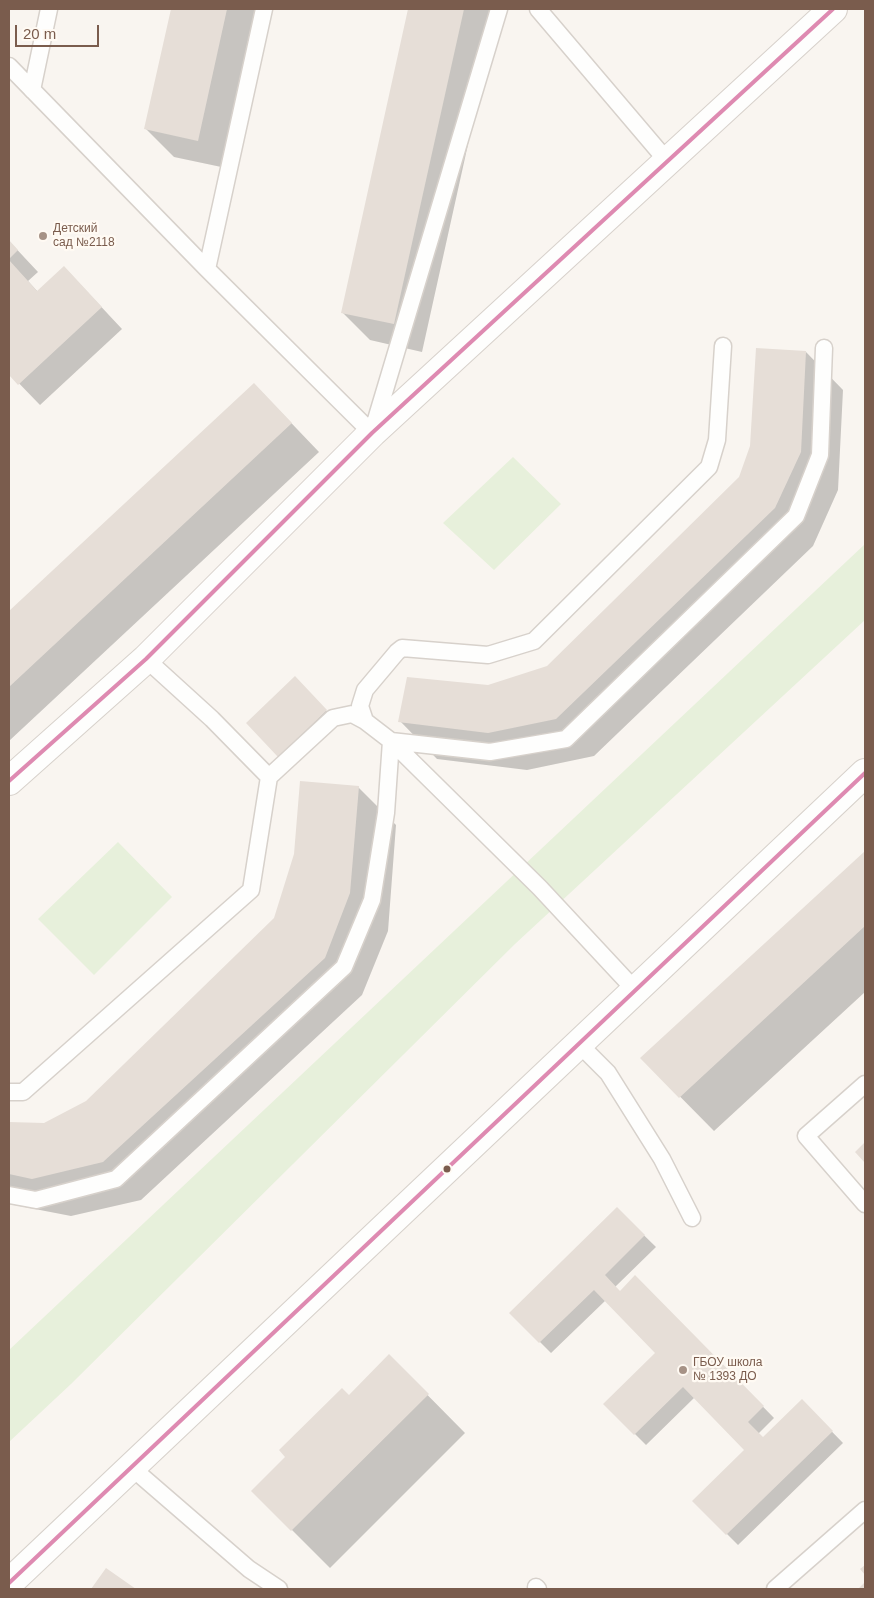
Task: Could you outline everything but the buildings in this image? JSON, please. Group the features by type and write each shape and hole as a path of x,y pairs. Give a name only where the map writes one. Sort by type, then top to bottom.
{"street":[{"path":"9,781 146,659 372,433 833,9"},
{"path":"9,1583 865,773"}],"lane":[{"path":"32,90 49,9"},
{"path":"207,269 264,9"},
{"path":"9,66 207,269 372,433 499,9"},
{"path":"538,9 668,162"},
{"path":"364,721 360,706 365,690 396,652 402,648 488,655 534,641 710,467 717,440 723,346"},
{"path":"390,741 490,752 566,739 796,516 820,455 824,348"},
{"path":"146,659 212,719 269,776"},
{"path":"9,1092 23,1092 251,890 269,776 333,718 352,714 390,741 550,899 636,990"},
{"path":"9,1195 36,1200 116,1179 344,967 372,900 386,813 390,741"},
{"path":"579,1044 608,1073 662,1159 692,1218"},
{"path":"865,1084 806,1136 865,1204"},
{"path":"131,1467 249,1569 279,1589"},
{"path":"775,1589 865,1510"}],"green space":[{"path":"513,457 561,504 494,570 443,523"},
{"path":"865,544 865,620 515,944 71,1384 9,1442 9,1350"},
{"path":"118,842 172,897 94,975 38,919"}],"transit line":[{"path":"9,781 146,659 372,433 833,9"},
{"path":"9,1583 865,773"}],"place":[{"name":"Детский сад №2118","path":"43,236"},
{"name":"ГБОУ школа № 1393 ДО","path":"683,1370"}]}
